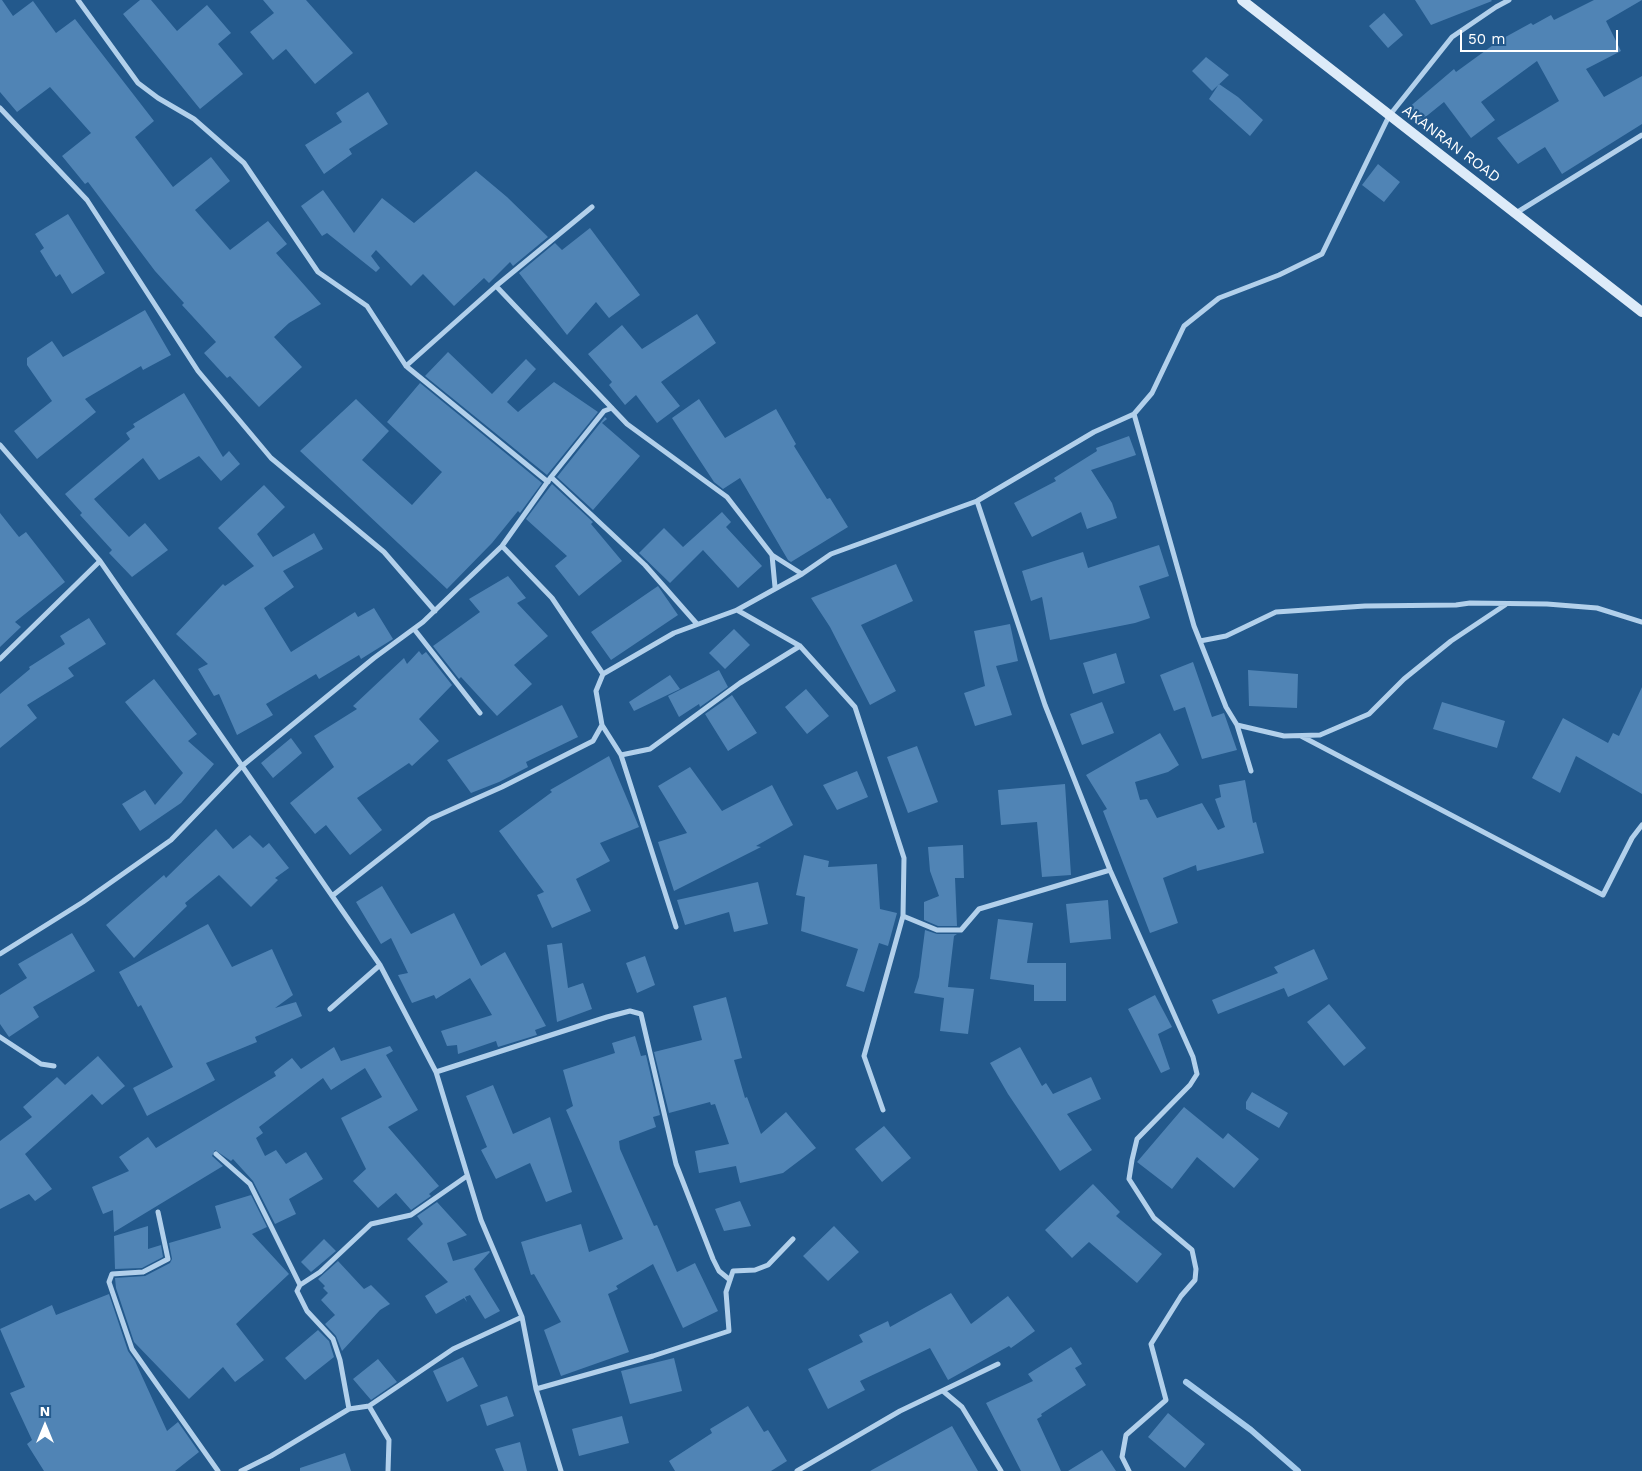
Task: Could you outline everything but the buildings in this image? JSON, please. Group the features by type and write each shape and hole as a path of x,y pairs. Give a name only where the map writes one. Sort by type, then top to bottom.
{"main road":[{"name":"AKANRAN ROAD","path":"1242,0 1642,312"}],"street":[{"path":"78,0 138,83 158,98 194,119 244,162 318,272 367,306 406,366 550,480 645,565 697,624"},
{"path":"676,927 621,755 602,725 596,691 603,674 674,633 737,610 802,574 831,554 977,501 1094,432 1134,414 1152,393 1184,326 1218,298 1279,275 1322,254 1389,116 1452,37 1509,0"},
{"path":"0,108 86,200 198,371 271,458 384,552 435,611"},
{"path":"1516,213 1642,135"},
{"path":"406,366 496,286 592,207"},
{"path":"496,286 627,424 727,497 772,555 802,574"},
{"path":"0,954 83,902 171,840 242,766 374,658 435,611 502,546 604,411 612,408"},
{"path":"1134,414 1200,641 1226,706 1237,725 1252,772"},
{"path":"0,445 100,561 380,965 436,1072 481,1220 522,1317 536,1389 561,1471"},
{"path":"977,501 1044,705 1110,870 1193,1057 1197,1074 1190,1085 1137,1140 1132,1160 1130,1179 1154,1218 1192,1250 1196,1269 1195,1280 1181,1296 1151,1344 1166,1400 1126,1435 1122,1458 1129,1471"},
{"path":"502,546 552,598 603,674"},
{"path":"772,555 774,588"},
{"path":"0,659 100,561"},
{"path":"1200,641 1226,636 1276,612 1365,606 1456,605 1470,603 1505,605 1547,604 1597,608 1642,622"},
{"path":"1237,725 1284,736 1320,735 1369,714 1404,679 1451,641 1505,605"},
{"path":"737,610 800,646 855,706 904,858 903,916 864,1056 883,1110"},
{"path":"414,629 480,713"},
{"path":"621,755 650,749 740,683 800,646"},
{"path":"332,896 430,819 502,787 593,741 602,725"},
{"path":"1301,736 1603,895 1632,838 1642,825"},
{"path":"903,916 937,930 961,930 979,909 1110,870"},
{"path":"330,1009 380,965"},
{"path":"436,1072 608,1017 630,1011 641,1014 676,1164 712,1258 719,1271 730,1280"},
{"path":"0,1037 42,1064 54,1066"},
{"path":"216,1154 250,1184 300,1285"},
{"path":"349,1409 340,1360 333,1339 307,1311 297,1291 300,1285 320,1272 372,1224 411,1215 468,1176"},
{"path":"158,1212 168,1258 143,1272 112,1274 109,1282 132,1350 218,1471"},
{"path":"536,1389 653,1356 729,1331 726,1292 733,1271 756,1270 768,1266 793,1239"},
{"path":"241,1471 271,1456 349,1409 369,1406 452,1349 522,1317"},
{"path":"797,1471 900,1411 998,1364"},
{"path":"943,1391 967,1413 1001,1471"},
{"path":"369,1406 389,1440 388,1471"}],"waterway":[{"path":"1186,1382 1251,1430 1298,1471"}]}
